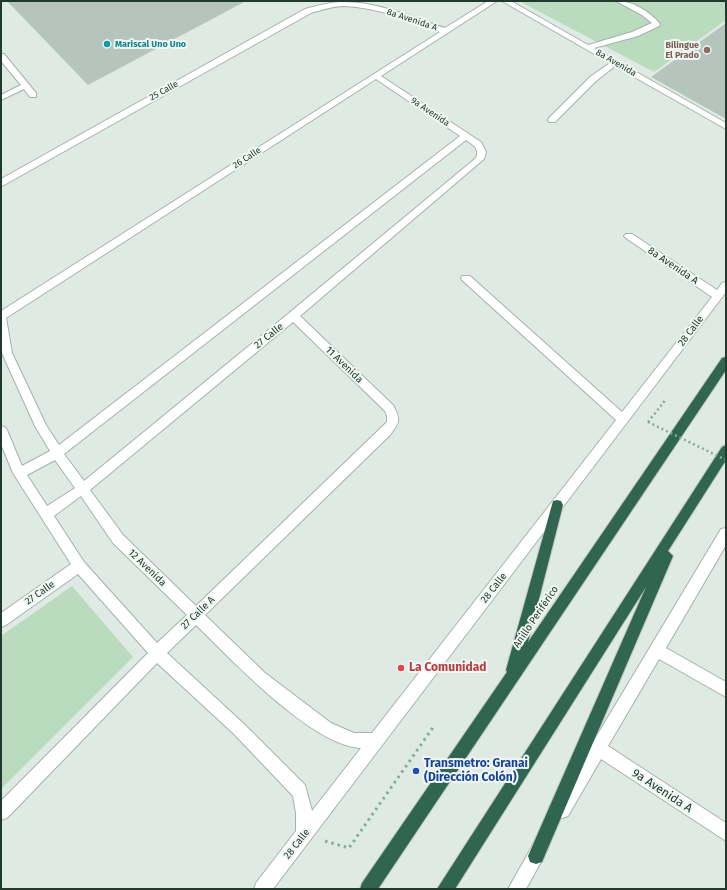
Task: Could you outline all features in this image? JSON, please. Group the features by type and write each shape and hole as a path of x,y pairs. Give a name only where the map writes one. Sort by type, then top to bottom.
{"highway":[{"name":"Anillo Periférico","path":"368,889 726,361"},
{"path":"445,889 726,450"},
{"path":"510,680 557,506"},
{"path":"536,856 681,522"}],"street":[{"name":"26 Calle","path":"1,316 493,1"},
{"name":"8a Avenida","path":"506,1 726,126"},
{"path":"588,48 636,34 656,24 652,18 644,12 620,1"},
{"name":"8a Avenida A","path":"330,5 343,4 367,6 446,31"},
{"name":"25 Calle","path":"1,183 300,15 308,11 330,5"},
{"path":"1,57 33,95"},
{"path":"552,120 593,79 615,63"},
{"name":"9a Avenida","path":"376,76 466,136 482,149"},
{"path":"1,98 25,86"},
{"path":"19,474 57,453 466,136"},
{"name":"27 Calle","path":"45,515 82,489 293,316 480,159 482,149"},
{"name":"8a Avenida A","path":"629,236 722,291"},
{"path":"466,278 623,420"},
{"name":"28 Calle","path":"262,889 722,291"},
{"name":"11 Avenida","path":"293,316 389,408 393,416"},
{"name":"12 Avenida","path":"1,319 7,352 41,426 57,453 118,539 260,678 326,728 339,736 354,740 376,741"},
{"name":"27 Calle A","path":"1,812 157,652 386,432 393,423 393,416"},
{"path":"3,440 19,474 79,566 157,652 239,729 299,791 303,801 305,817 304,835"},
{"path":"516,889 726,533"},
{"name":"27 Calle","path":"1,621 79,566"},
{"path":"656,650 726,690"},
{"name":"9a Avenida A","path":"598,748 726,833"}],"path":[{"path":"664,402 648,422 726,460"},
{"path":"304,835 349,848 434,726"}],"green space":[{"path":"519,1 725,1 726,20 654,72"},
{"path":"72,586 133,657 1,789 1,636"}],"building":[{"name":"Mariscal Uno Uno","path":"7,1 246,1 88,85"},
{"name":"Bilingue El Prado","path":"726,23 726,119 651,77"}],"place":[{"name":"Mariscal Uno Uno","path":"107,44"},
{"name":"Bilingue El Prado","path":"707,50"},
{"name":"La Comunidad","path":"401,668"},
{"name":"Transmetro: Granai (Dirección Colón)","path":"416,771"}]}
